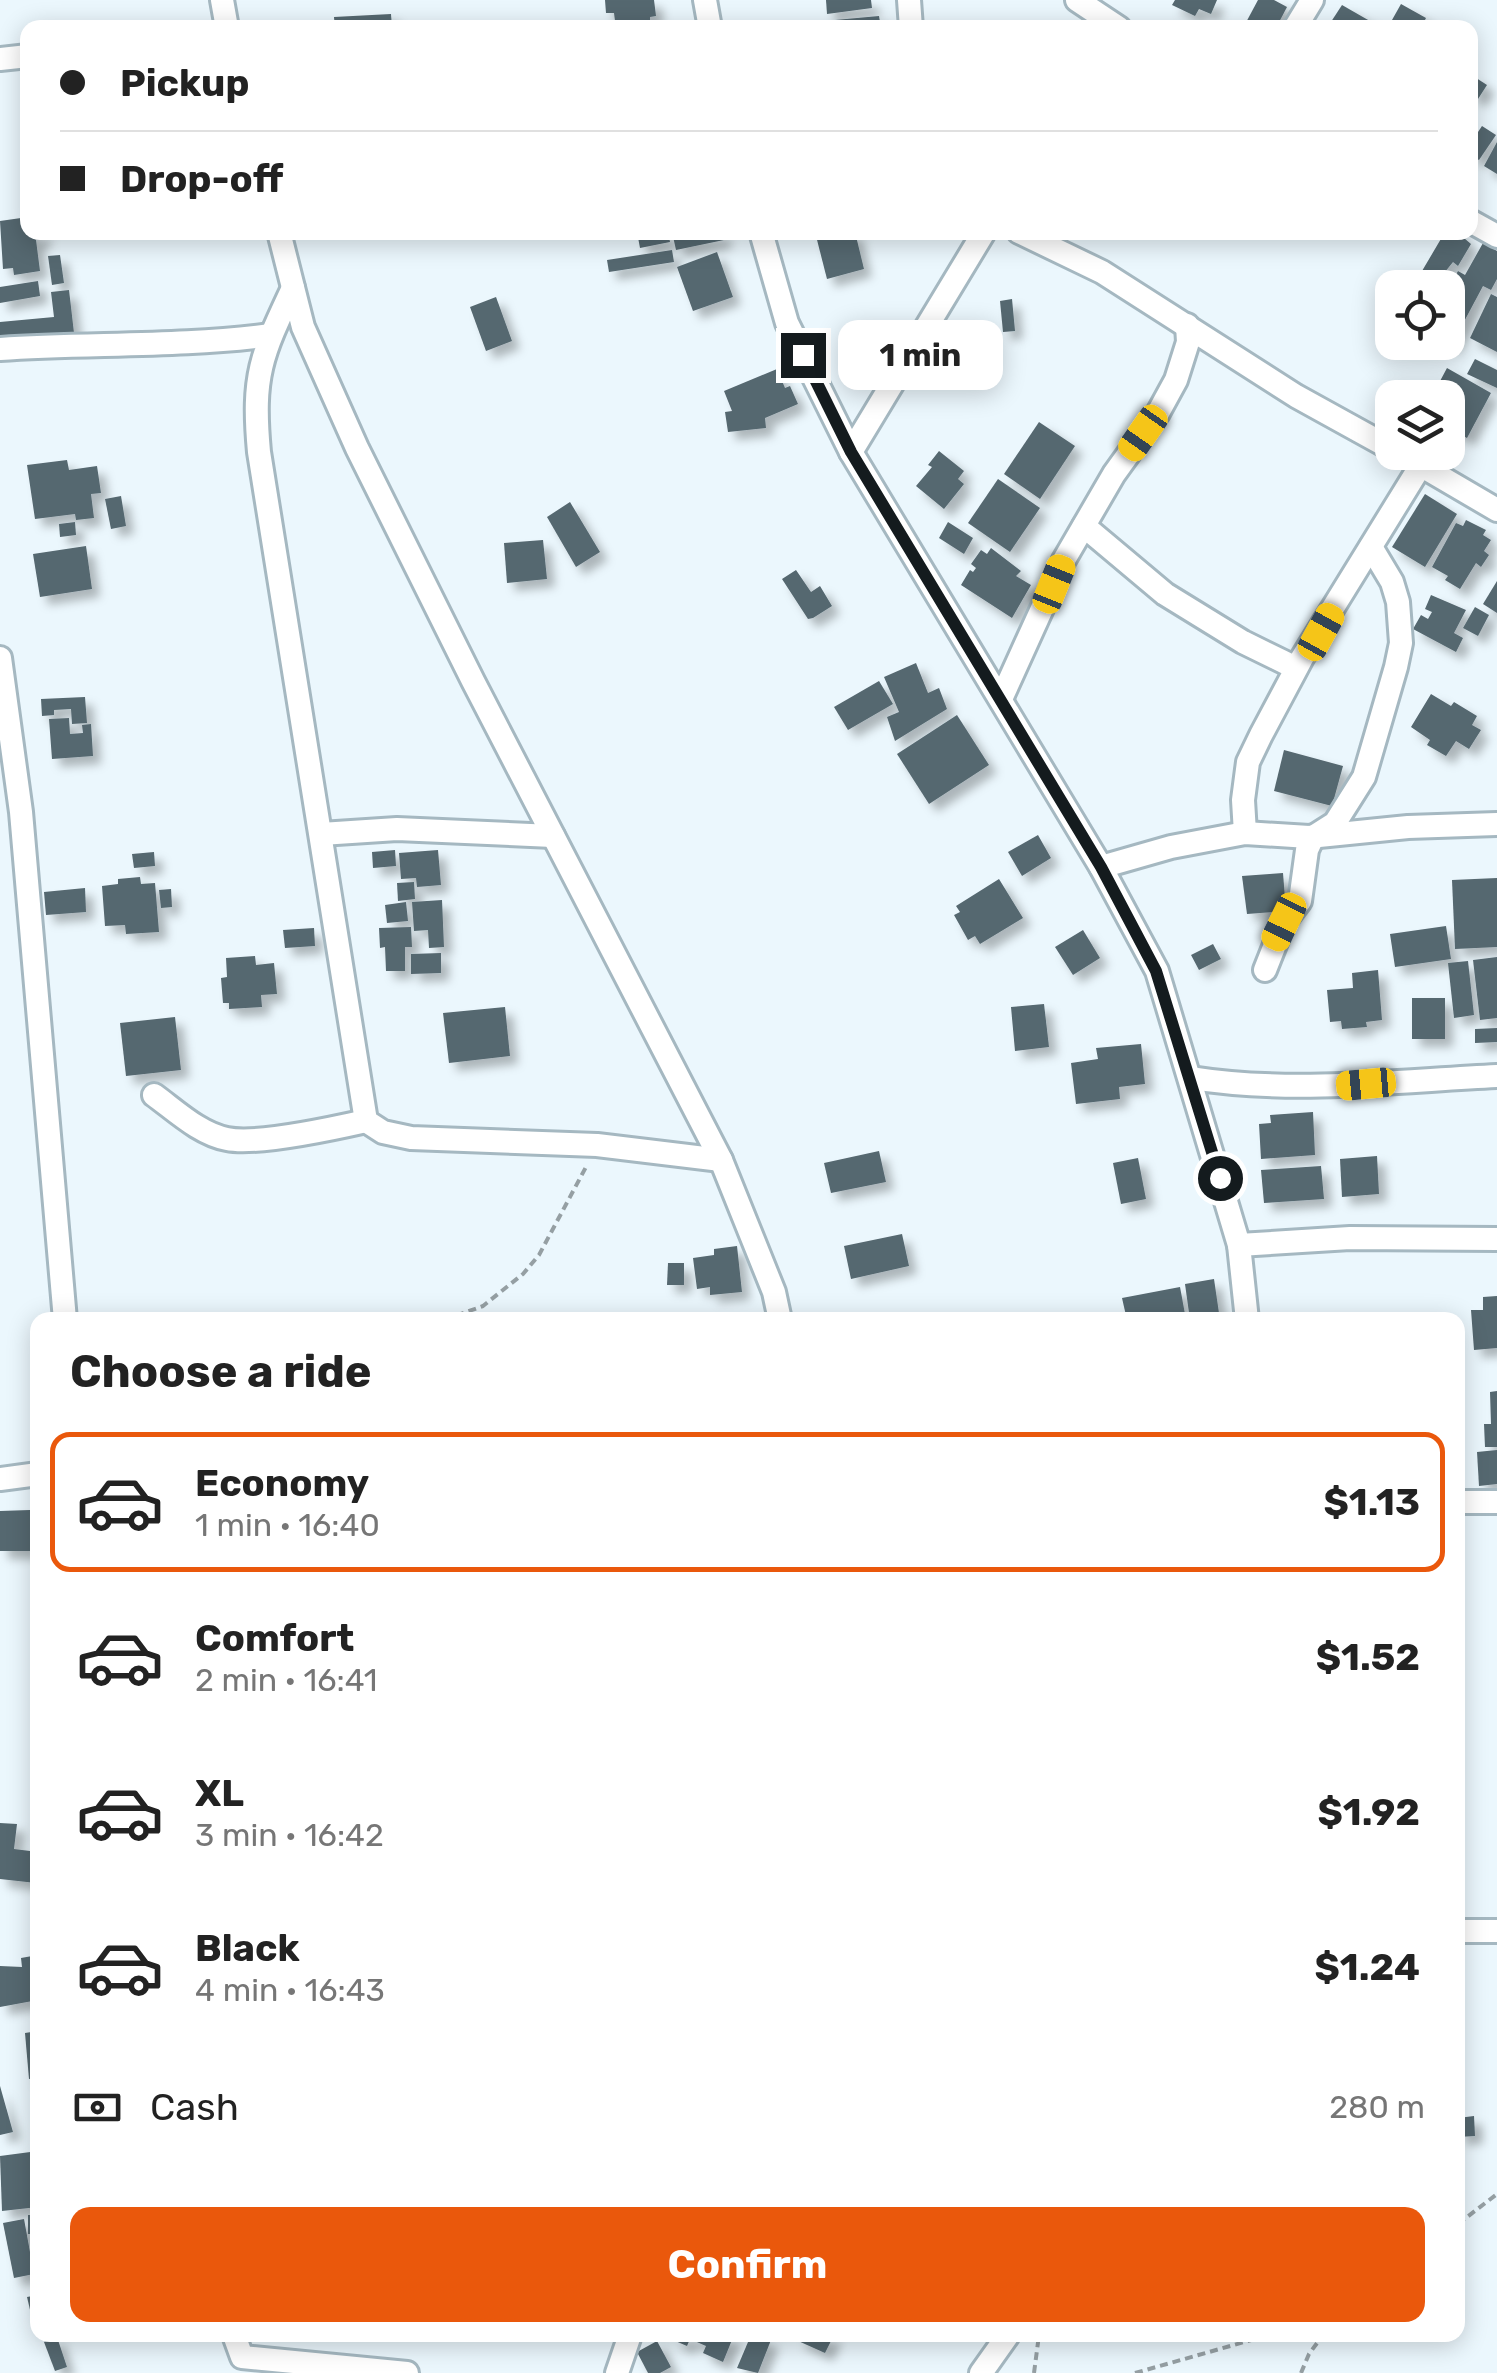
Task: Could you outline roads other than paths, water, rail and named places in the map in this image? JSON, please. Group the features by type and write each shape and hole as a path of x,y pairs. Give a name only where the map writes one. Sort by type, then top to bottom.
{"street":[{"path":"1077,0 1102,20"},
{"path":"281,240 302,327 358,448 552,836 721,1160 774,1292 778,1312"},
{"path":"762,240 787,323 851,452 1101,867 1156,971 1239,1245 1245,1312"},
{"path":"851,452 979,240"},
{"path":"1036,240 1102,272 1296,396 1375,440"},
{"path":"293,288 264,349 255,392 259,452 366,1121"},
{"path":"1001,699 1064,560 1176,380 1188,342 1187,325"},
{"path":"0,349 179,344 271,335"},
{"path":"1245,834 1242,800 1248,762 1296,668 1417,470"},
{"path":"1429,470 1497,510"},
{"path":"1084,526 1164,594 1243,642 1296,668"},
{"path":"1265,970 1284,922 1300,901 1307,850 1313,837 1335,822 1364,777 1370,745 1396,668 1401,643 1398,602 1392,582 1372,547"},
{"path":"0,658 21,812 65,1312"},
{"path":"1101,867 1172,847 1245,834 1313,837 1408,827 1497,824"},
{"path":"321,834 397,829 552,836"},
{"path":"1191,1078 1233,1085 1335,1086 1497,1076"},
{"path":"154,1095 204,1130 227,1139 254,1139 366,1121 384,1132 411,1138 597,1145 721,1160"},
{"path":"1239,1245 1350,1238 1497,1239"},
{"path":"0,1479 30,1475"},
{"path":"1465,1502 1497,1502"},
{"path":"1465,1930 1497,1931"},
{"path":"617,2373 628,2342"},
{"path":"981,2373 1003,2342"},
{"path":"240,2355 406,2373"}]}
